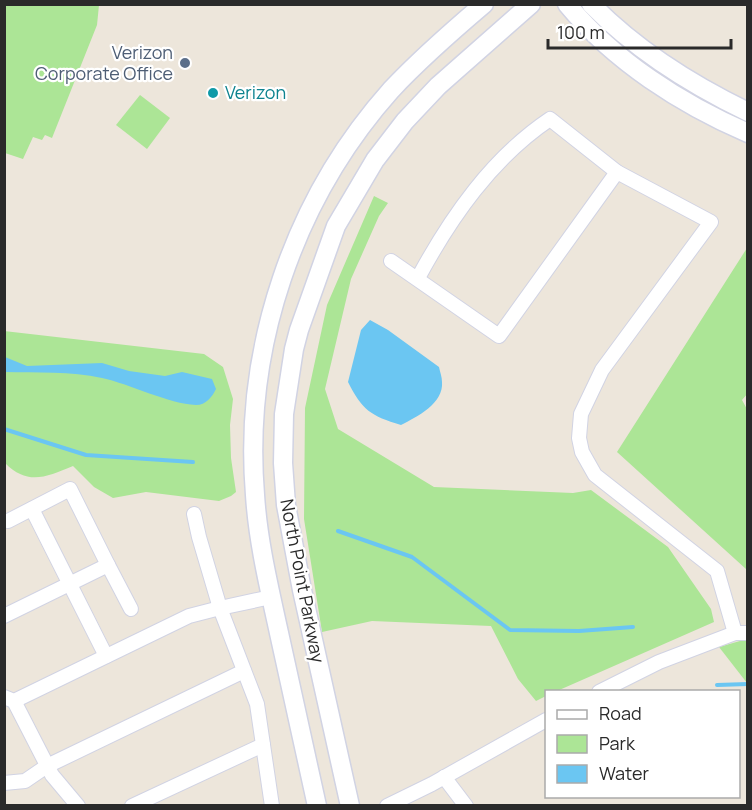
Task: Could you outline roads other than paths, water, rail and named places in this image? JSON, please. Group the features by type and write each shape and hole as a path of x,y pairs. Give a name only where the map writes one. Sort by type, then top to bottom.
{"street":[{"name":"North Point Parkway","path":"317,806 263,560 255,498 253,439 261,364 273,309 290,255 309,211 334,167 369,117 390,92 432,48 484,4"},
{"name":"North Point Parkway","path":"350,806 302,590 286,505 283,455 284,414 299,330 336,226 375,160 405,121 438,86 531,4"},
{"path":"567,4 593,32 649,78 747,133"},
{"path":"591,4 605,19 659,62 747,112"},
{"path":"418,278 442,235 498,162 529,134 550,119 617,172 711,222 602,370 581,414 579,438 582,452 595,475 717,571 741,633 659,662 603,690"},
{"path":"391,261 499,336 617,172"},
{"path":"309,211 336,226"},
{"path":"6,519 70,489 131,609"},
{"path":"33,508 106,657"},
{"path":"194,514 220,608 257,704 272,806"},
{"path":"4,616 108,565"},
{"path":"78,806 52,775 9,699 106,657 189,616 302,590"},
{"path":"4,783 26,781 47,766 244,671"},
{"path":"387,806 545,721"},
{"path":"132,806 263,745"},
{"path":"306,806 307,761"},
{"path":"444,777 466,806"}],"water":[{"path":"370,320 388,330 439,367 442,382 439,396 428,408 401,425 368,411 348,382 361,330"},
{"path":"5,357 27,366 102,363 129,371 165,376 182,372 212,379 216,389 211,398 203,404 185,404 90,376 66,373 5,372"}],"waterway":[{"path":"4,429 86,455 193,462"},
{"path":"338,531 412,557 510,630 579,631 633,627"},
{"path":"717,685 748,684"}],"place":[{"name":"Verizon Corporate Office","path":"185,63"},
{"name":"Verizon","path":"213,93"}]}
